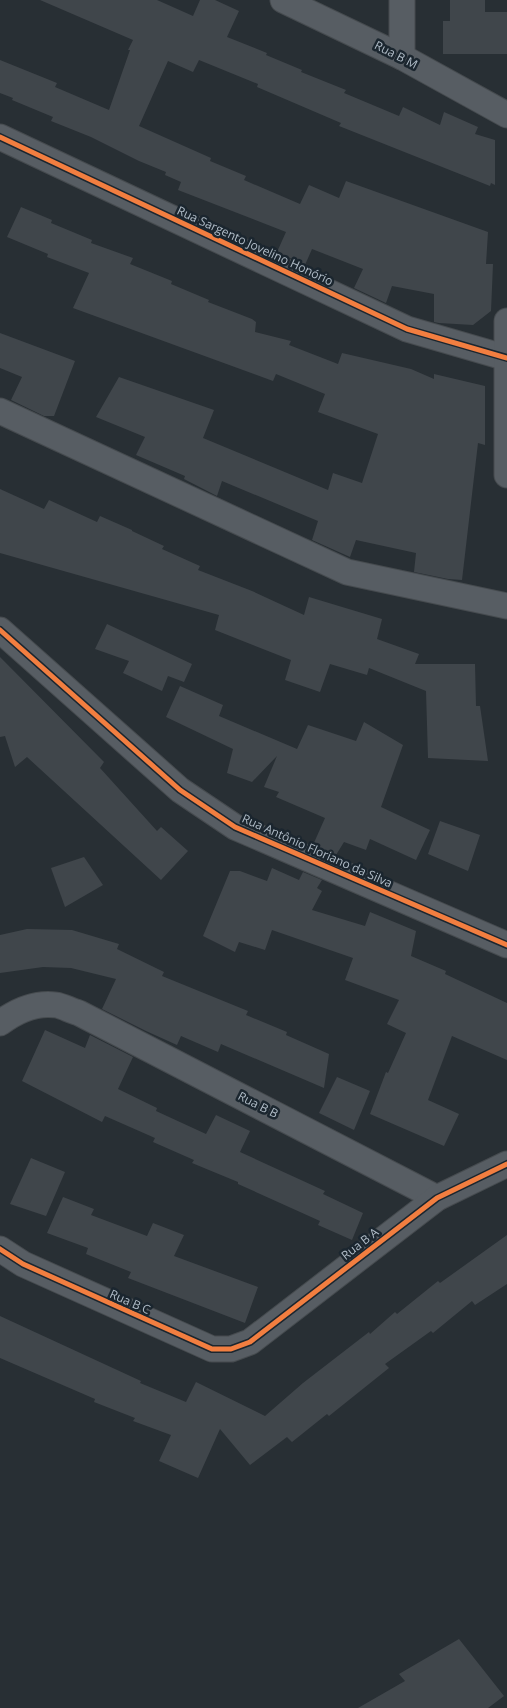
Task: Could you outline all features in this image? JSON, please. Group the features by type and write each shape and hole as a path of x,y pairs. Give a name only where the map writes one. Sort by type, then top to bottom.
{"street":[{"name":"Rua B M","path":"283,0 402,58 507,115"},
{"path":"402,0 402,58"},
{"name":"Rua Sargento Jovelino Honório","path":"0,137 407,329 507,358"},
{"path":"507,321 507,475"},
{"path":"0,411 347,572 507,606"},
{"name":"Rua Antônio Floriano da Silva","path":"0,630 180,790 235,827 507,945"},
{"name":"Rua B B","path":"0,1023 12,1014 34,1005 56,1005 79,1013 437,1198"},
{"name":"Rua B A","path":"231,1349 250,1342 437,1198 507,1164"},
{"name":"Rua B C","path":"0,1250 23,1264 212,1349 231,1349"}],"building":[{"path":"40,0 157,0 193,16 200,0 215,0 239,11 227,37 267,53 266,55 302,70 301,72 346,90 344,93 399,116 403,107 440,125 444,112 478,127 475,134 495,140 495,185 491,183 490,186 339,126 341,123 257,87 258,84 199,60 193,72 168,61 139,126 211,158 210,161 246,176 244,180 300,204 309,185 339,198 346,181 488,232 486,264 493,264 491,311 473,325 434,322 434,294 392,286 386,303 354,288 363,269 312,249 305,265 277,252 286,232 178,190 181,182 165,175 166,172 91,137 51,121 53,117 0,93 0,60 57,83 55,87 109,110 133,40"},
{"path":"450,0 485,0 485,12 507,12 507,54 443,54 443,21 450,21"},
{"path":"21,207 52,220 51,223 92,240 91,243 133,258 130,264 172,281 171,284 209,300 208,302 252,319 256,322 255,332 291,341 289,345 338,364 342,353 411,369 434,379 434,374 485,386 485,445 478,443 462,580 414,572 416,553 356,540 350,557 312,540 318,521 222,481 217,496 184,479 185,476 136,455 145,437 96,417 119,377 214,410 203,438 328,490 333,473 362,483 378,434 318,412 325,394 276,374 273,381 73,308 89,273 47,257 48,254 7,237"},
{"path":"0,333 75,361 54,416 44,416 11,400 22,377 0,368"},
{"path":"0,489 44,509 49,500 97,522 100,516 164,546 162,549 200,566 198,570 252,591 304,615 309,597 382,619 377,639 419,654 415,664 475,664 476,706 480,706 488,761 428,758 426,691 369,668 367,675 330,664 320,692 285,680 291,660 215,630 219,615 0,553"},
{"path":"107,624 192,664 184,682 168,676 162,691 123,673 129,661 95,649"},
{"path":"0,657 104,762 100,768 157,831 161,827 188,851 161,880 27,757 15,767 5,736 0,737"},
{"path":"180,686 223,705 219,716 297,749 308,725 356,741 364,722 403,745 381,807 430,830 416,860 370,839 366,850 344,842 336,855 313,845 325,818 276,797 279,792 264,787 277,756 252,782 227,773 233,749 166,717"},
{"path":"440,821 480,835 468,871 428,854"},
{"path":"84,857 103,885 65,907 51,868"},
{"path":"272,868 299,880 303,872 322,880 317,888 322,891 312,910 365,926 370,912 416,931 411,956 446,971 445,974 507,1003 507,1060 452,1036 428,1100 459,1114 444,1146 370,1114 386,1072 388,1073 406,1033 387,1024 399,1000 345,980 353,958 272,930 265,950 239,942 235,952 203,936 230,871 240,871 267,881"},
{"path":"27,929 72,930 119,944 117,949 164,972 162,976 248,1011 246,1015 287,1032 286,1035 329,1054 324,1088 221,1044 218,1052 181,1036 177,1045 102,1009 116,979 71,968 43,967 0,973 0,935"},
{"path":"45,1030 85,1048 90,1035 133,1057 118,1089 157,1108 156,1111 206,1134 216,1115 250,1131 240,1152 325,1191 323,1194 363,1213 352,1240 318,1225 320,1221 238,1184 238,1182 192,1163 194,1160 153,1142 155,1138 105,1116 102,1122 22,1081"},
{"path":"337,1077 370,1091 354,1130 319,1113"},
{"path":"31,1158 65,1172 46,1216 10,1204"},
{"path":"63,1197 94,1209 91,1215 147,1236 153,1223 184,1235 174,1256 258,1287 245,1323 128,1278 131,1272 86,1254 88,1248 47,1233"},
{"path":"507,1235 507,1284 475,1305 472,1301 433,1333 431,1331 385,1364 389,1368 329,1416 327,1414 292,1442 287,1437 250,1465 220,1429 198,1478 159,1461 171,1435 133,1421 135,1418 94,1402 95,1399 0,1358 0,1316 141,1381 140,1383 186,1402 196,1382 265,1416 303,1383 369,1332 370,1334 395,1312 397,1314 438,1281 440,1283"},
{"path":"459,1639 504,1696 488,1708 358,1708 405,1681 399,1674"}],"cycle path":[{"path":"0,137 407,329 507,358"},
{"path":"0,630 180,790 235,827 507,945"},
{"path":"0,1249 23,1264 212,1349 231,1349 250,1342 437,1198 507,1164"}]}
